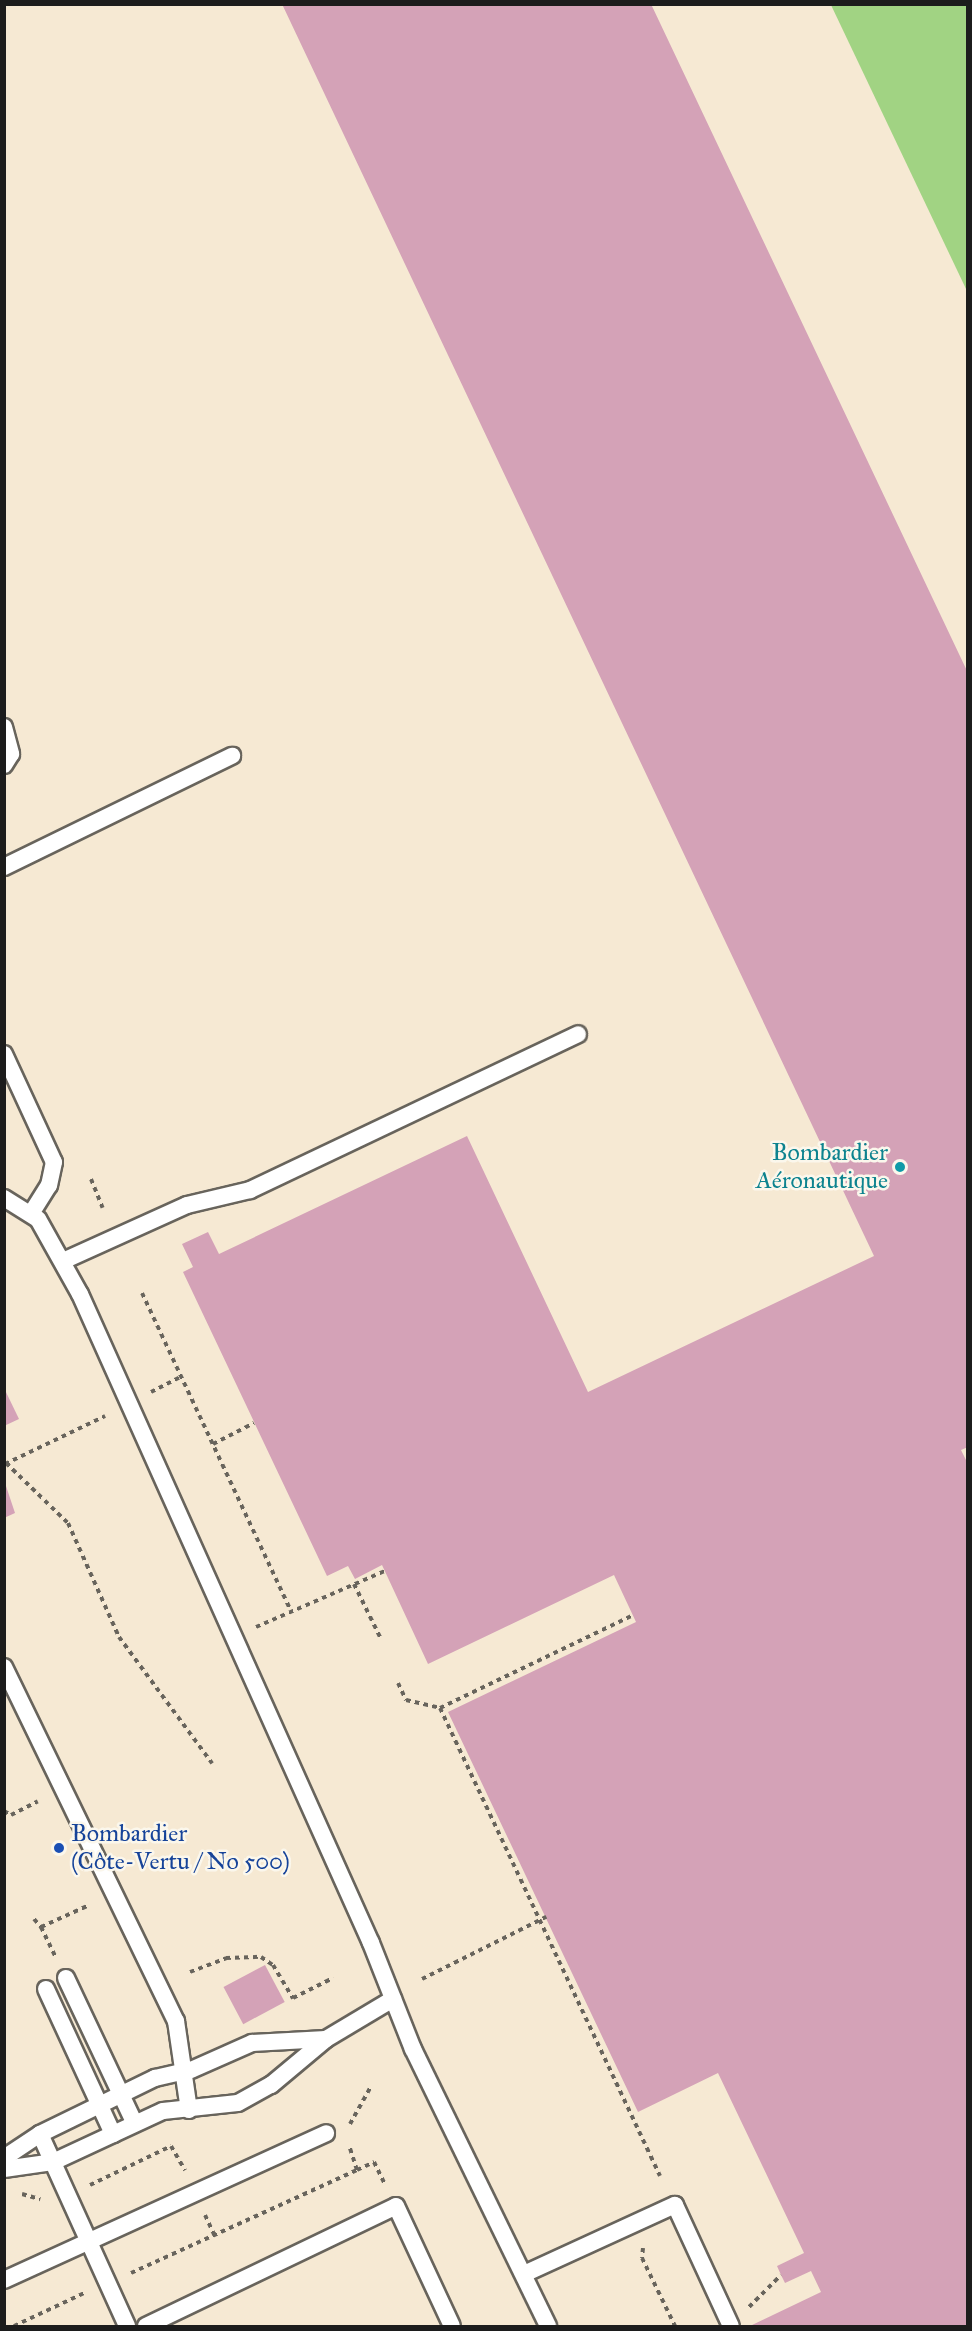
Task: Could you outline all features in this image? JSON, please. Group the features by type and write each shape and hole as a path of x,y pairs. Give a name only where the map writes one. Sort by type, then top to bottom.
{"lane":[{"path":"4,728 10,754 4,765"},
{"path":"4,867 232,756"},
{"path":"63,1260 187,1205 250,1190 578,1034"},
{"path":"4,1054 54,1162 49,1185 31,1214"},
{"path":"4,1198 31,1214 63,1260 371,1943 413,2049 548,2326"},
{"path":"4,1667 176,2021 189,2110"},
{"path":"66,1978 135,2124"},
{"path":"46,1989 113,2134"},
{"path":"4,2169 53,2162 163,2112 224,2106 256,2094 326,2039 393,2000"},
{"path":"4,2158 40,2134 155,2078 183,2072 252,2043 326,2039"},
{"path":"4,2280 326,2133"},
{"path":"40,2134 127,2326"},
{"path":"524,2274 675,2205 730,2326"},
{"path":"146,2326 396,2206 453,2326"}],"path":[{"path":"92,1179 103,1208"},
{"path":"142,1293 291,1611"},
{"path":"145,1395 181,1377"},
{"path":"105,1416 5,1464 68,1523 119,1637 212,1763"},
{"path":"213,1444 254,1423"},
{"path":"254,1628 385,1571"},
{"path":"354,1584 380,1637"},
{"path":"399,1683 406,1700 440,1708 633,1615"},
{"path":"440,1708 543,1918 660,2176"},
{"path":"4,1811 11,1815 38,1801"},
{"path":"41,1927 87,1906"},
{"path":"422,1979 543,1918"},
{"path":"34,1919 41,1927 66,1978"},
{"path":"190,1972 226,1958 261,1957 273,1965 292,1998 333,1978"},
{"path":"349,2130 370,2088"},
{"path":"348,2136 357,2170"},
{"path":"171,2145 188,2176"},
{"path":"122,2278 374,2162 377,2169"},
{"path":"204,2212 215,2236"},
{"path":"643,2242 642,2258 675,2326"},
{"path":"747,2310 781,2275"},
{"path":"14,2326 90,2291"}],"green space":[{"path":"831,5 967,5 967,291"}],"building":[{"name":"Bombardier Aéronautique","path":"282,4 651,4 968,673 968,1447 961,1450 968,1464 968,2326 750,2326 821,2292 811,2271 785,2283 781,2275 777,2266 804,2253 718,2073 638,2112 448,1712 636,1622 614,1575 428,1664 382,1565 355,1579 348,1566 327,1576 183,1272 193,1267 182,1244 208,1232 219,1254 467,1136 588,1392 874,1256"},
{"path":"4,1388 19,1419 4,1426"},
{"path":"4,1480 15,1513 4,1518"},
{"path":"265,1965 285,2002 243,2024 224,1987"}],"place":[{"name":"Bombardier Aéronautique","path":"900,1167"},
{"name":"Bombardier (Côte-Vertu / No 500)","path":"59,1848"}]}
